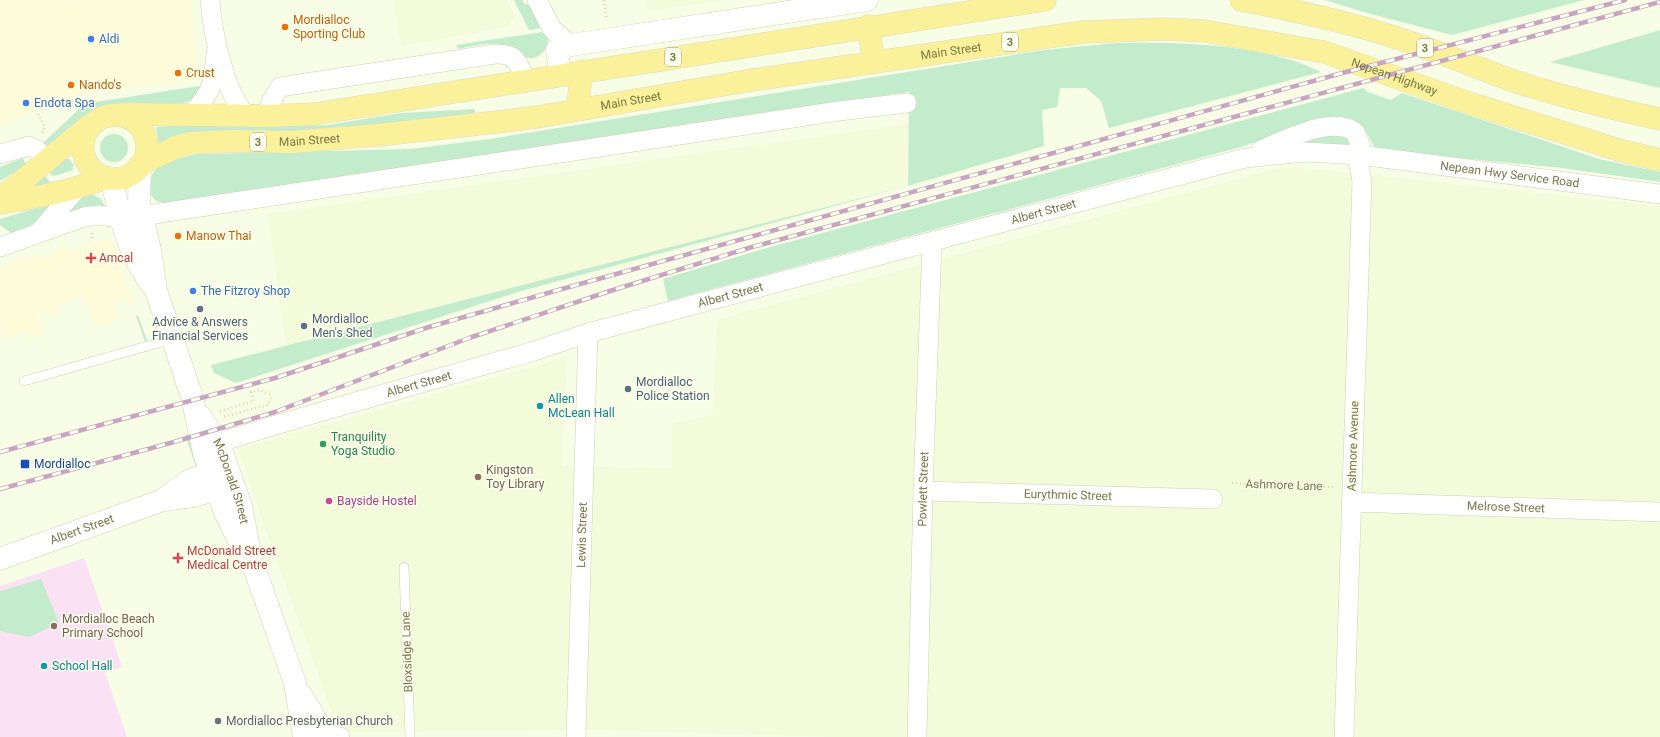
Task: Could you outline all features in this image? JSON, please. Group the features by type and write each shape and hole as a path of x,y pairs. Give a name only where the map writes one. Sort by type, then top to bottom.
{"highway":[{"name":"3","path":"104,118 122,114 257,116 333,111 868,26 1045,0"},
{"name":"3","path":"1241,0 1346,22 1395,37 1509,79 1570,98 1660,119"},
{"path":"868,26 874,62"},
{"name":"Main Street","path":"141,165 176,147 191,143 232,141 291,142 379,136 511,120 752,80 874,62 1083,32 1122,30"},
{"name":"Nepean Highway","path":"1122,30 1204,31 1308,48 1477,106 1620,150 1660,160"},
{"path":"577,110 582,71"},
{"path":"560,75 577,110"},
{"path":"109,178 98,173 90,166 84,152 86,136 91,126 104,118 119,116 128,118 143,132 146,141 146,150 141,165"},
{"path":"0,200 46,162 104,118"},
{"name":"3","path":"0,203 31,198 109,178 125,177 141,165"}],"street":[{"path":"210,0 217,50 236,100 257,116 272,100 280,87 495,54 506,54 515,59 526,80"},
{"path":"537,0 560,41 578,57 582,71"},
{"path":"560,41 867,0"},
{"path":"560,41 560,75"},
{"path":"190,115 206,99 212,88 217,50"},
{"path":"0,247 91,215 131,218 831,112 907,104"},
{"name":"Albert Street","path":"219,444 229,439 531,352 588,333 1245,158 1294,136 1314,130 1336,126 1347,128 1355,132 1361,146 1360,155 1306,152 1245,158"},
{"path":"0,154 29,146 38,151 46,162"},
{"name":"Nepean Hwy Service Road","path":"1360,155 1660,194"},
{"name":"Ashmore Avenue","path":"1344,737 1362,181 1358,164 1360,155"},
{"name":"McDonald Street","path":"131,218 139,194 141,165"},
{"name":"McDonald Street","path":"109,178 150,250 156,290 172,339 206,411 209,427 219,444 222,478"},
{"path":"39,233 79,186"},
{"name":"Powlett Street","path":"917,737 923,491 932,242"},
{"name":"Lewis Street","path":"576,737 588,333"},
{"name":"McDonald Street","path":"206,411 199,435 222,478 241,506 251,559 295,683 317,722 323,736"},
{"name":"Albert Street","path":"0,559 163,500 194,496 222,478"},
{"name":"Eurythmic Street","path":"923,491 1213,499"},
{"name":"Melrose Street","path":"1351,502 1660,512"}],"lane":[{"path":"24,381 172,339"},
{"name":"Bloxsidge Lane","path":"404,567 410,737"}],"path":[{"path":"604,0 607,20"},
{"path":"206,411 254,401 251,392 260,390 270,395 272,399 268,405 219,419"},
{"name":"Ashmore Lane","path":"1232,483 1336,487"}],"shaded area":[{"path":"70,0 71,2 93,0 192,0 196,81 92,91 0,125 0,1"},
{"path":"393,0 507,0 515,16 507,27 401,46"},
{"path":"514,0 522,0 525,5 529,3 542,28 529,30"},
{"path":"646,0 724,0 648,11"},
{"path":"1325,0 1584,0 1452,35 1367,13"},
{"path":"1660,30 1660,88 1550,62"},
{"path":"542,32 548,39 547,46 537,57 531,58 525,57 499,45 489,44 459,49 456,45"},
{"path":"1116,43 1181,43 1224,47 1266,54 1309,66 1321,72 1109,128 1101,101 1086,88 1060,88 1057,107 1042,110 1044,146 908,186 909,92 172,202 163,203 153,198 150,183 154,172 161,165 171,160 198,154 410,149 490,139 1044,50"},
{"path":"199,86 202,87 196,96 186,102 163,105 122,104 100,107 86,114 50,146 43,143 78,110 89,103"},
{"path":"1363,88 1368,92 1391,100 1402,93 1599,159 1660,172 1660,182 1562,168 1376,150 1365,130 1349,120 1274,136 1241,147 668,301 663,279 763,249"},
{"path":"475,109 475,113 349,130 159,145 156,127 206,124 299,126 328,125 401,113"},
{"path":"909,124 908,186 286,347 268,214"},
{"path":"114,134 124,138 128,148 124,158 114,162 104,158 100,148 104,138"},
{"path":"1345,134 1352,147 1296,145 1303,137"},
{"path":"23,158 26,165 0,181 0,167"},
{"path":"66,159 69,159 73,164 73,170 54,176 51,175 50,172"},
{"path":"1286,166 1660,206 1660,737 833,737 594,730 339,732 238,449 567,357 562,466 672,468 672,424 713,415 717,320"},
{"path":"45,176 50,184 31,188"},
{"path":"908,186 518,292 236,383 214,373 211,365"},
{"path":"92,194 101,199 106,208 63,216 79,200"},
{"path":"50,204 52,206 42,216 34,223 24,228 11,233 0,225 0,219"},
{"path":"111,237 134,305 129,306 126,298 113,303 119,318 96,329 84,295 58,305 60,313 44,317 42,312 36,314 43,335 29,340 27,333 8,339 4,329 0,330 0,268 39,253 42,261 53,257 52,252 67,246 69,251"},
{"path":"138,315 148,343 146,344 136,316"},
{"path":"191,433 198,466 196,467 185,435"},
{"name":"Mordialloc Beach Primary School","path":"84,558 122,667 105,673 127,737 0,737 0,586"},
{"path":"41,579 59,623 29,637 0,631 0,591"}],"railway":[{"path":"0,452 275,378 429,327 562,289 1346,72 1625,0"},
{"path":"0,489 174,442 275,412 469,338 610,291 752,247 1660,2"}],"place":[{"name":"Mordialloc Sporting Club","path":"285,27"},
{"name":"Aldi","path":"91,39"},
{"name":"Crust","path":"178,73"},
{"name":"Nando's","path":"71,85"},
{"name":"Endota Spa","path":"26,103"},
{"name":"Manow Thai","path":"178,236"},
{"name":"Amcal","path":"91,258"},
{"name":"The Fitzroy Shop","path":"193,291"},
{"name":"Advice & Answers Financial Services","path":"200,309"},
{"name":"Mordialloc Men's Shed","path":"304,326"},
{"name":"Mordialloc Police Station","path":"628,389"},
{"name":"Allen McLean Hall","path":"540,406"},
{"name":"Tranquility Yoga Studio","path":"323,444"},
{"name":"Mordialloc","path":"25,464"},
{"name":"Kingston Toy Library","path":"478,477"},
{"name":"Bayside Hostel","path":"329,501"},
{"name":"McDonald Street Medical Centre","path":"178,558"},
{"name":"Mordialloc Beach Primary School","path":"54,626"},
{"name":"School Hall","path":"44,666"},
{"name":"Mordialloc Presbyterian Church","path":"218,721"}]}
